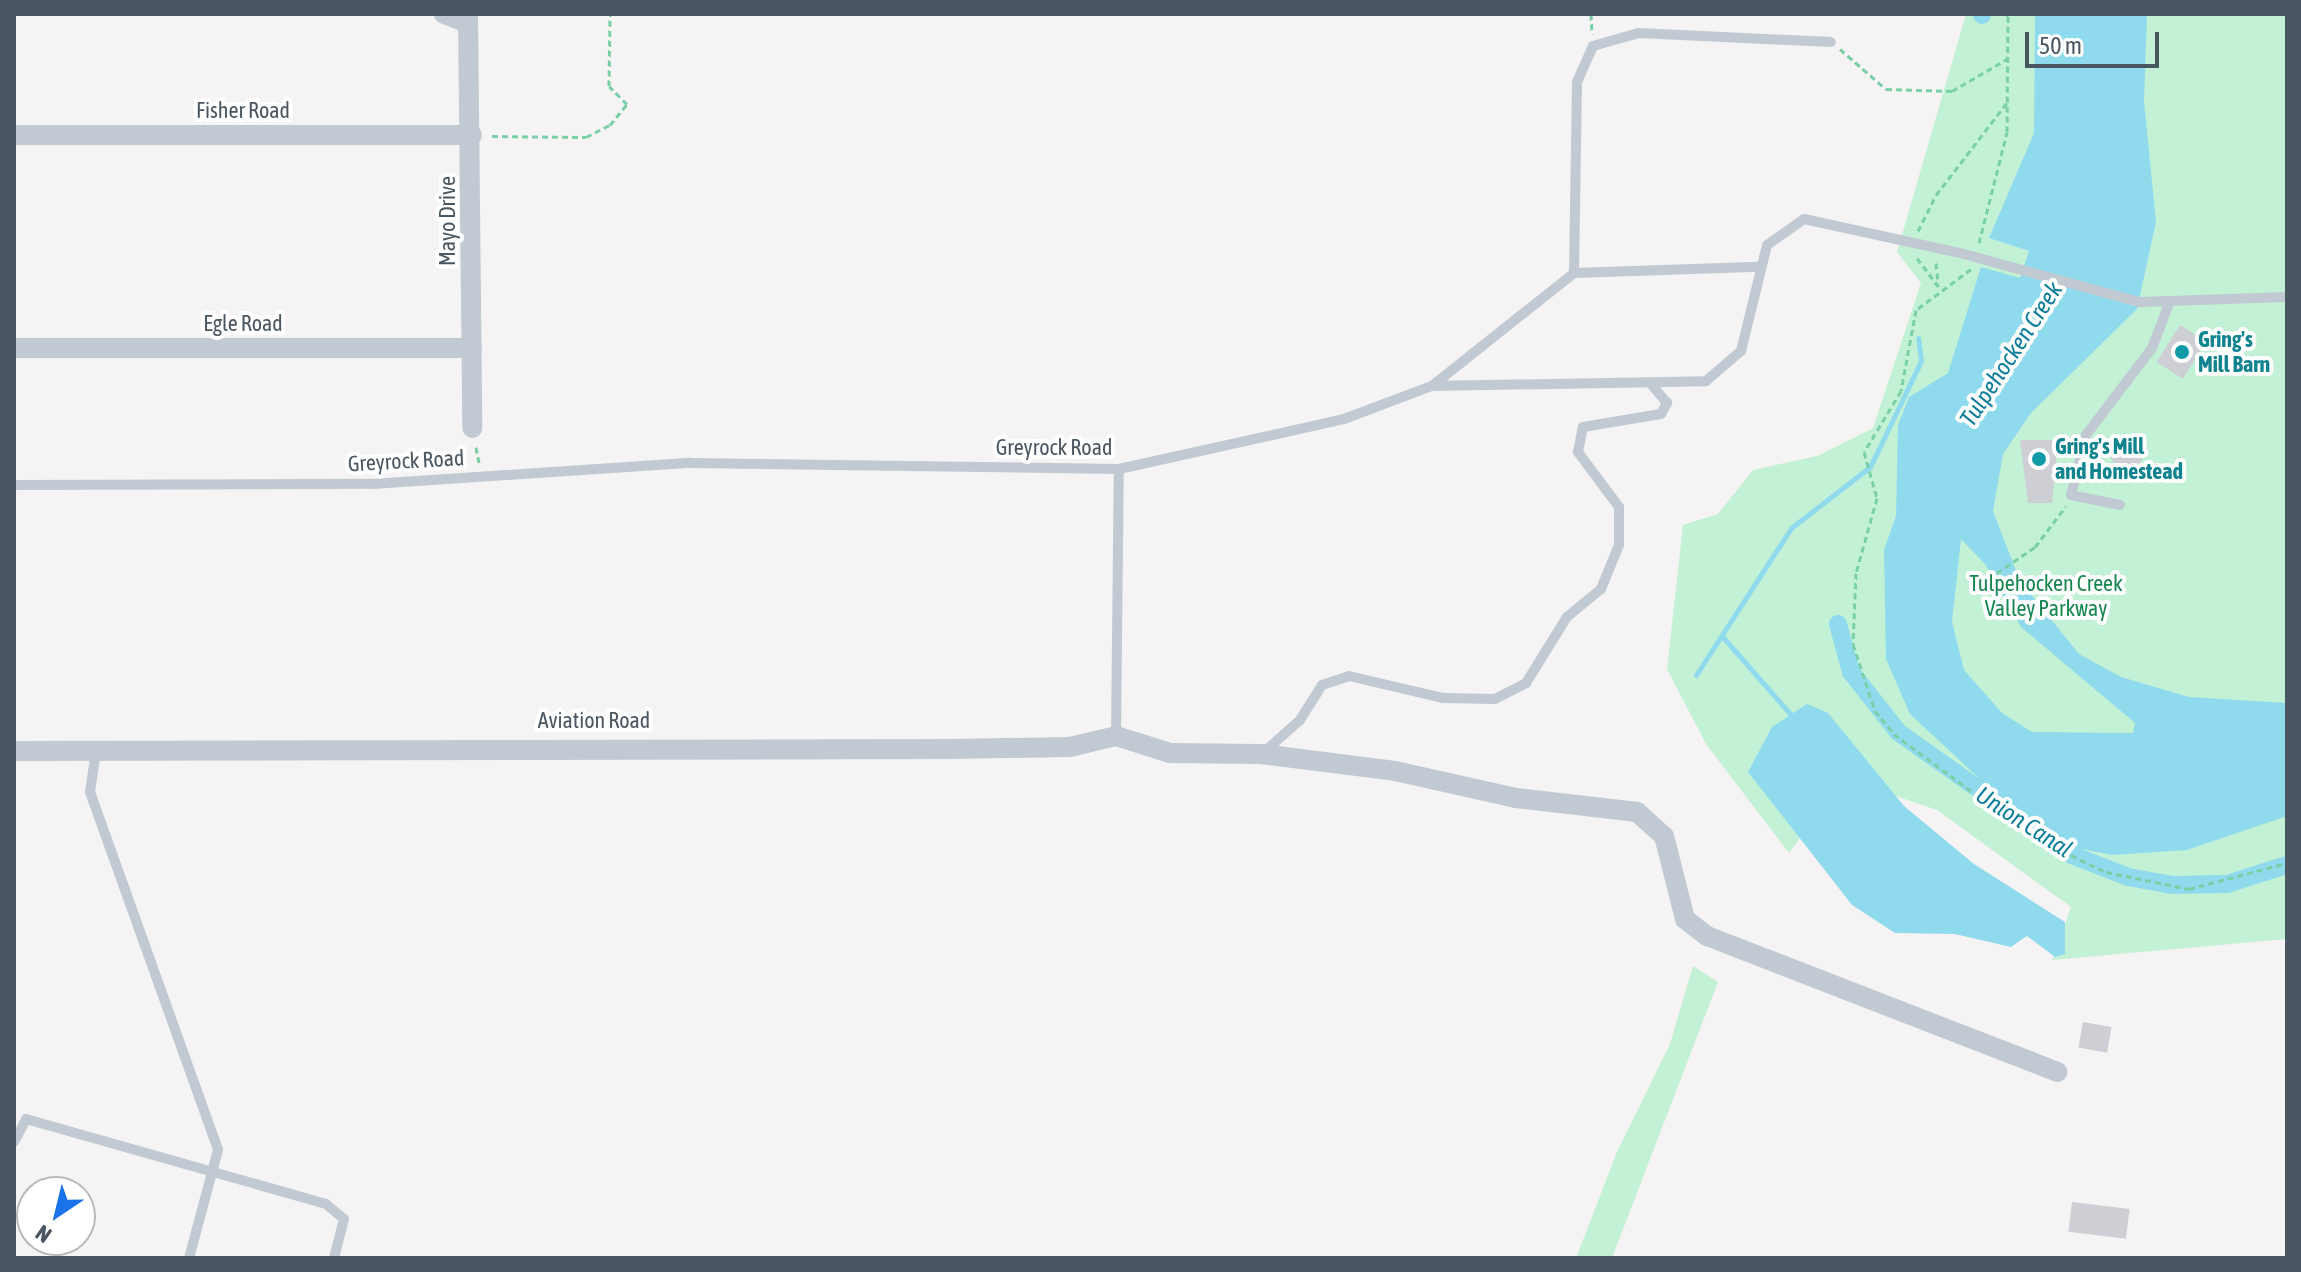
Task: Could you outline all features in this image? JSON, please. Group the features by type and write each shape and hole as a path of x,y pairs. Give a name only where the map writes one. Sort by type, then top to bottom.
{"street":[{"path":"444,14 468,18"},
{"name":"Mayo Drive","path":"468,18 472,135 472,428"},
{"name":"Fisher Road","path":"14,135 472,135"},
{"name":"Egle Road","path":"14,348 472,348"},
{"path":"1116,736 1170,753 1261,754 1637,812 1664,836 1685,919 1707,936 2058,1072"},
{"name":"Aviation Road","path":"14,751 1070,747 1116,736"}],"lane":[{"path":"1759,267 1574,273 1577,82 1593,46 1639,33 1831,42"},
{"path":"1432,386 1652,385 1706,381 1726,370 1741,351 1759,267 1783,227 1804,219 1915,241 2139,302 2168,306 2287,297"},
{"name":"Greyrock Road","path":"14,485 481,477 690,463 1119,469 1344,419 1432,386 1574,273"},
{"path":"2120,505 2071,495 2086,435 2152,348 2168,306"},
{"path":"1261,754 1281,741 1322,685 1349,676 1443,698 1495,699 1526,683 1567,617 1601,589 1619,545 1619,507 1578,452 1583,427 1661,414 1667,403 1652,385"},
{"path":"1116,736 1119,469"},
{"path":"96,751 90,792 218,1150 189,1258"},
{"path":"14,1142 26,1119 326,1204 344,1219 334,1258"}],"path":[{"path":"472,135 586,137 610,125 627,104 609,86 610,14"},
{"path":"1977,252 2009,100 2011,56 2008,14"},
{"path":"1831,42 1886,89 1952,91 2011,56"},
{"path":"1939,287 1915,254 1915,241 1936,195 2009,100"},
{"path":"1939,287 1940,257"},
{"path":"1973,264 1960,282 1939,287 1916,310 1901,391 1863,465 1877,498 1856,573 1853,644 1875,711 1894,734 2035,838 2106,872 2189,889 2287,863"},
{"path":"472,428 481,477"},
{"path":"1980,584 1989,573 2013,564 2053,528 2071,495"}],"green space":[{"name":"Tulpehocken Creek Valley Parkway","path":"1966,14 2287,14 2287,939 2052,960 2071,907 1937,810 1843,778 1789,853 1706,744 1667,669 1683,525 1718,514 1753,470 1817,456 1873,428 1921,283 1897,252"},
{"path":"1693,966 1718,982 1612,1258 1576,1258 1617,1152 1670,1044"}],"water":[{"name":"Tulpehocken Creek","path":"2035,14 2147,14 2144,101 2156,222 2137,309 2031,413 2003,454 1993,511 2020,581 2079,654 2121,677 2189,697 2287,703 2287,816 2187,850 2112,855 2076,848 2013,810 1910,714 1886,659 1884,550 1896,516 1898,425 1909,397 1948,373 1981,267 2020,278 2029,251 1989,238 2034,133","holes":["1961,539 1985,564 2021,627 2135,723 2133,733 2032,732 2002,713 1964,670 1952,622"]},
{"path":"1807,704 1828,713 1904,806 1974,864 2065,922 2065,954 2055,957 2027,936 2011,947 1955,934 1895,933 1852,905 1748,772 1772,727"}],"building":[{"name":"Gring's Mill Barn","path":"2180,325 2206,341 2183,379 2157,362"},
{"path":"2127,435 2139,440 2144,452 2139,464 2127,469 2115,464 2110,452 2115,440"},
{"name":"Gring's Mill and Homestead","path":"2020,440 2058,440 2052,503 2028,503"},
{"path":"2083,1022 2112,1027 2107,1053 2078,1048"},
{"path":"2072,1202 2130,1209 2126,1239 2068,1232"}],"waterway":[{"path":"1696,675 1791,528 1870,467 1921,361 1918,338"},
{"name":"Union Canal","path":"1838,624 1851,672 1898,732 2072,855 2128,877 2173,885 2227,884 2287,865"},
{"path":"1722,636 1792,716"}],"place":[{"name":"Gring's Mill Barn","path":"2182,352"},
{"name":"Gring's Mill and Homestead","path":"2039,459"}]}
